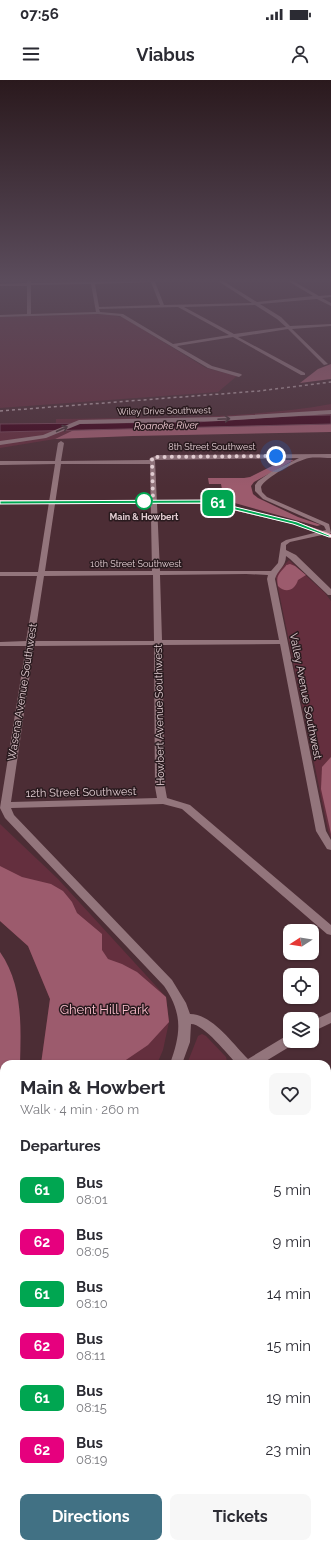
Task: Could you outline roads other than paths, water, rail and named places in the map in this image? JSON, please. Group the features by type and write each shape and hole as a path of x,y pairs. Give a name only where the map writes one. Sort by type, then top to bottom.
{"main road":[{"path":"0,502 198,501 217,503 295,523 328,534"}],"street":[{"path":"181,350 212,368 239,376"},
{"path":"259,350 303,374"},
{"path":"311,350 326,364"},
{"name":"Wiley Drive Southwest","path":"0,443 48,435 76,423 219,419 331,412"},
{"name":"Wasena Avenue Southwest","path":"2,805 61,444"},
{"path":"272,573 282,564 282,551 284,544 288,541 328,534 330,530 326,523 308,517 265,498 258,491 257,487 261,481 309,456"},
{"name":"8th Street Southwest","path":"0,463 152,462 152,458 158,457 331,456"},
{"name":"Howbert Avenue Southwest","path":"152,462 156,573 160,787 163,801 172,802 186,807 331,931"},
{"path":"282,551 293,557 331,593"},
{"name":"10th Street Southwest","path":"0,574 272,573"},
{"name":"Valley Avenue Southwest","path":"272,573 271,578 321,831 331,847"},
{"path":"0,644 284,642"},
{"name":"12th Street Southwest","path":"2,805 163,801"},
{"path":"2,805 9,816 168,983 182,1005 185,1019 186,1030 183,1045 177,1060"},
{"path":"319,1023 331,1017"},
{"path":"185,1019 196,1019 208,1026 241,1060"},
{"path":"257,1060 283,1044"}],"water":[{"name":"Roanoke River","path":"331,415 331,424 0,432 0,424 196,422 287,416"}],"railway":[{"path":"0,411 259,391 331,382"}],"place":[{"name":"Main & Howbert","path":"144,501"}],"park label":[{"name":"Ghent Hill Park","path":"104,1009"}]}
